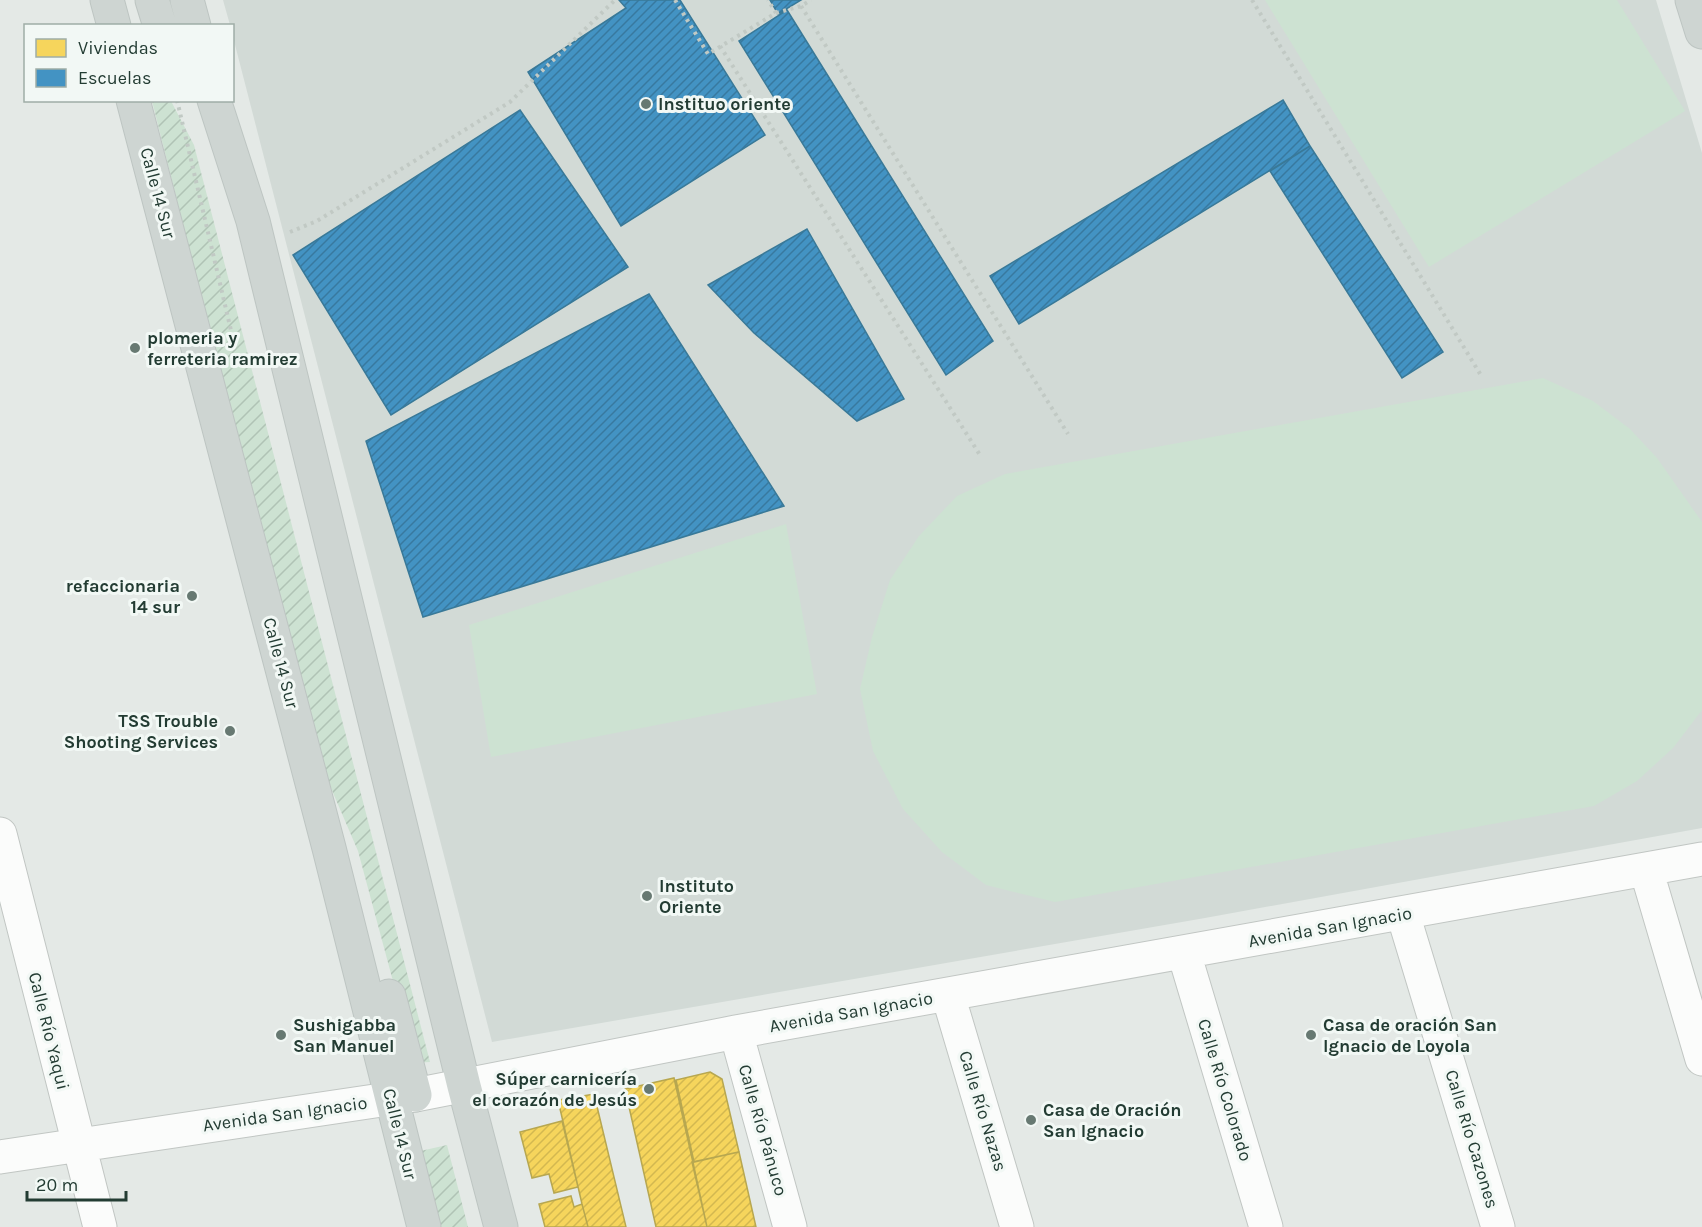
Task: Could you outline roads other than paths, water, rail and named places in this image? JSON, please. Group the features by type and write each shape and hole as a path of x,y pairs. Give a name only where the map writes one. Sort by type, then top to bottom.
{"main road":[{"path":"107,0 113,24"},
{"path":"152,0 159,24"},
{"path":"187,0 193,24"},
{"path":"1692,0 1702,32"},
{"name":"Calle 14 Sur","path":"134,102 329,848 403,1097 424,1227"},
{"path":"213,106 259,244 464,1086 501,1227"}],"street":[{"name":"Calle Río Yaqui","path":"0,834 100,1227"},
{"name":"Avenida San Ignacio","path":"0,1156 403,1097 736,1032 1702,859"},
{"path":"1646,869 1702,1059"},
{"name":"Calle Río Cazones","path":"1403,914 1498,1227"},
{"name":"Calle Río Colorado","path":"1184,953 1266,1227"},
{"name":"Calle Río Nazas","path":"948,995 1017,1227"},
{"name":"Calle Río Pánuco","path":"736,1032 790,1227"}],"place":[{"name":"Instituo oriente","path":"646,104"},
{"name":"plomeria y ferreteria ramirez","path":"135,348"},
{"name":"refaccionaria 14 sur","path":"192,596"},
{"name":"TSS Trouble Shooting Services","path":"230,731"},
{"name":"Instituto Oriente","path":"647,896"},
{"name":"Sushigabba San Manuel","path":"281,1035"},
{"name":"Casa de oración San Ignacio de Loyola","path":"1311,1035"},
{"name":"Súper carnicería el corazón de Jesús","path":"649,1089"},
{"name":"Casa de Oración San Ignacio","path":"1031,1120"}]}
